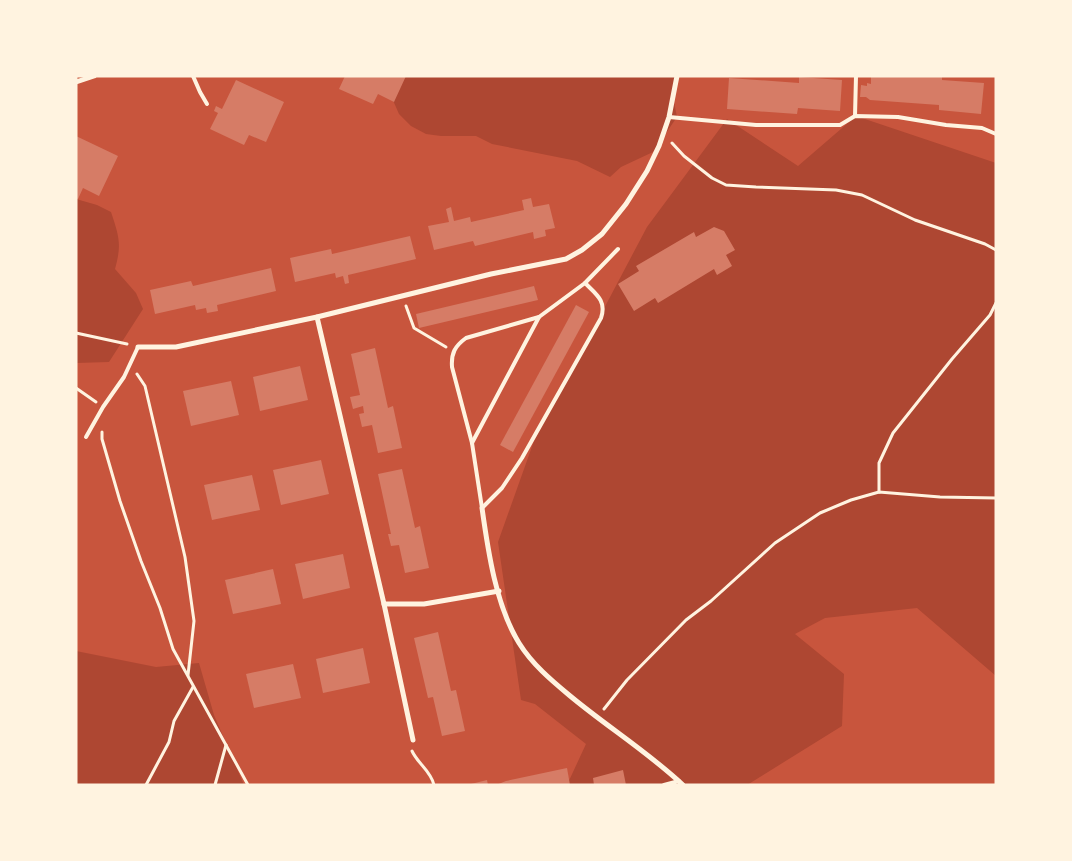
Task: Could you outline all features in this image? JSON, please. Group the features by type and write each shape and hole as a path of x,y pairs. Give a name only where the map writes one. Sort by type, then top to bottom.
{"street":[{"path":"76,82 94,76"},
{"path":"138,347 176,347 317,317 491,274 566,259 582,250 602,234 626,204 647,171 669,117 677,76"},
{"path":"317,317 384,604 413,740"},
{"path":"482,508 489,555 499,592 507,619 519,644 542,673 681,783"},
{"path":"384,604 424,604 499,592"}],"lane":[{"path":"193,76 207,104"},
{"path":"855,116 856,76"},
{"path":"669,117 756,125 840,125 855,116 898,117 982,128 996,134"},
{"path":"482,508 472,443 452,367 451,358 453,351 466,338 539,316 585,283 618,249"},
{"path":"482,508 502,488 522,458 601,318 604,310 602,302 585,283"},
{"path":"472,443 539,316"},
{"path":"86,437 103,407 124,377 138,347"},
{"path":"664,785 681,783"}],"path":[{"path":"663,134 684,156 712,178 726,184 836,190 862,195 915,220 985,244 996,250"},
{"path":"403,296 414,328 453,351"},
{"path":"879,492 879,463 894,433 952,359 990,315 996,303"},
{"path":"76,333 138,347"},
{"path":"130,364 145,386 185,556 194,621 188,676"},
{"path":"76,388 103,407"},
{"path":"102,431 102,439 120,501 160,608 173,649 248,785"},
{"path":"597,717 627,680 686,620 711,601 775,543 820,513 851,500 879,492 940,497 996,498"},
{"path":"146,785 170,742 174,721 193,686"},
{"path":"413,740 411,750 416,760 432,776 434,785"},
{"path":"215,785 226,745"}],"shaded area":[{"path":"392,76 677,76 672,92 677,117 653,152 621,167 610,177 577,161 492,144 476,136 426,134 411,126 399,114 392,98"},
{"path":"856,116 996,163 996,676 917,608 825,618 795,634 844,674 842,726 747,785 567,785 586,744 535,704 521,700 498,542 534,441 647,227 727,119 798,166"},
{"path":"76,199 97,205 111,212 119,240 115,269 136,293 143,309 109,362 76,363"},
{"path":"76,651 156,667 199,663 214,715 244,785 76,785"}],"building":[{"path":"345,76 406,76 394,102 378,94 373,104 339,89"},
{"path":"871,76 942,76 942,80 984,83 981,114 939,110 939,105 870,100 866,97 860,97 861,85 867,86 867,83 871,84"},
{"path":"799,77 842,80 840,111 798,108 797,114 727,109 729,78 799,83"},
{"path":"236,80 284,102 266,142 249,135 244,145 210,129 218,113 214,111 216,106 222,109"},
{"path":"76,136 118,156 99,196 83,188 78,199 76,198"},
{"path":"531,198 533,207 549,204 555,228 545,230 546,236 534,239 533,232 475,246 473,241 434,250 428,226 449,222 446,209 451,207 454,221 470,217 471,222 524,210 522,200"},
{"path":"714,227 724,231 735,250 726,255 732,266 717,275 714,269 658,303 655,298 634,311 618,284 639,271 636,266 694,232 696,237"},
{"path":"410,236 416,259 348,275 349,283 345,284 343,276 336,278 335,273 295,282 290,258 331,249 332,254"},
{"path":"271,268 276,291 217,305 218,311 207,313 206,308 196,310 195,305 155,314 150,290 191,281 193,286"},
{"path":"534,286 538,300 419,328 416,314"},
{"path":"576,305 589,312 513,452 500,445"},
{"path":"375,348 388,408 393,406 402,448 378,453 372,425 362,427 359,414 364,413 363,406 353,409 350,397 360,395 351,354"},
{"path":"300,366 308,400 260,411 253,377"},
{"path":"231,381 239,415 191,426 183,391"},
{"path":"321,460 329,494 281,505 273,470"},
{"path":"402,469 415,528 420,526 429,568 405,573 399,545 391,546 388,534 391,534 378,474"},
{"path":"252,475 260,510 212,520 204,485"},
{"path":"343,554 350,588 303,599 295,564"},
{"path":"273,569 281,604 233,614 225,580"},
{"path":"438,632 451,691 456,690 465,731 442,736 433,697 428,698 414,638"},
{"path":"363,648 370,683 323,693 316,659"},
{"path":"293,664 301,698 254,708 246,674"},
{"path":"567,768 570,785 496,785 506,781"},
{"path":"623,770 626,785 594,785 593,778"},
{"path":"487,780 488,785 471,785 471,784"}]}
